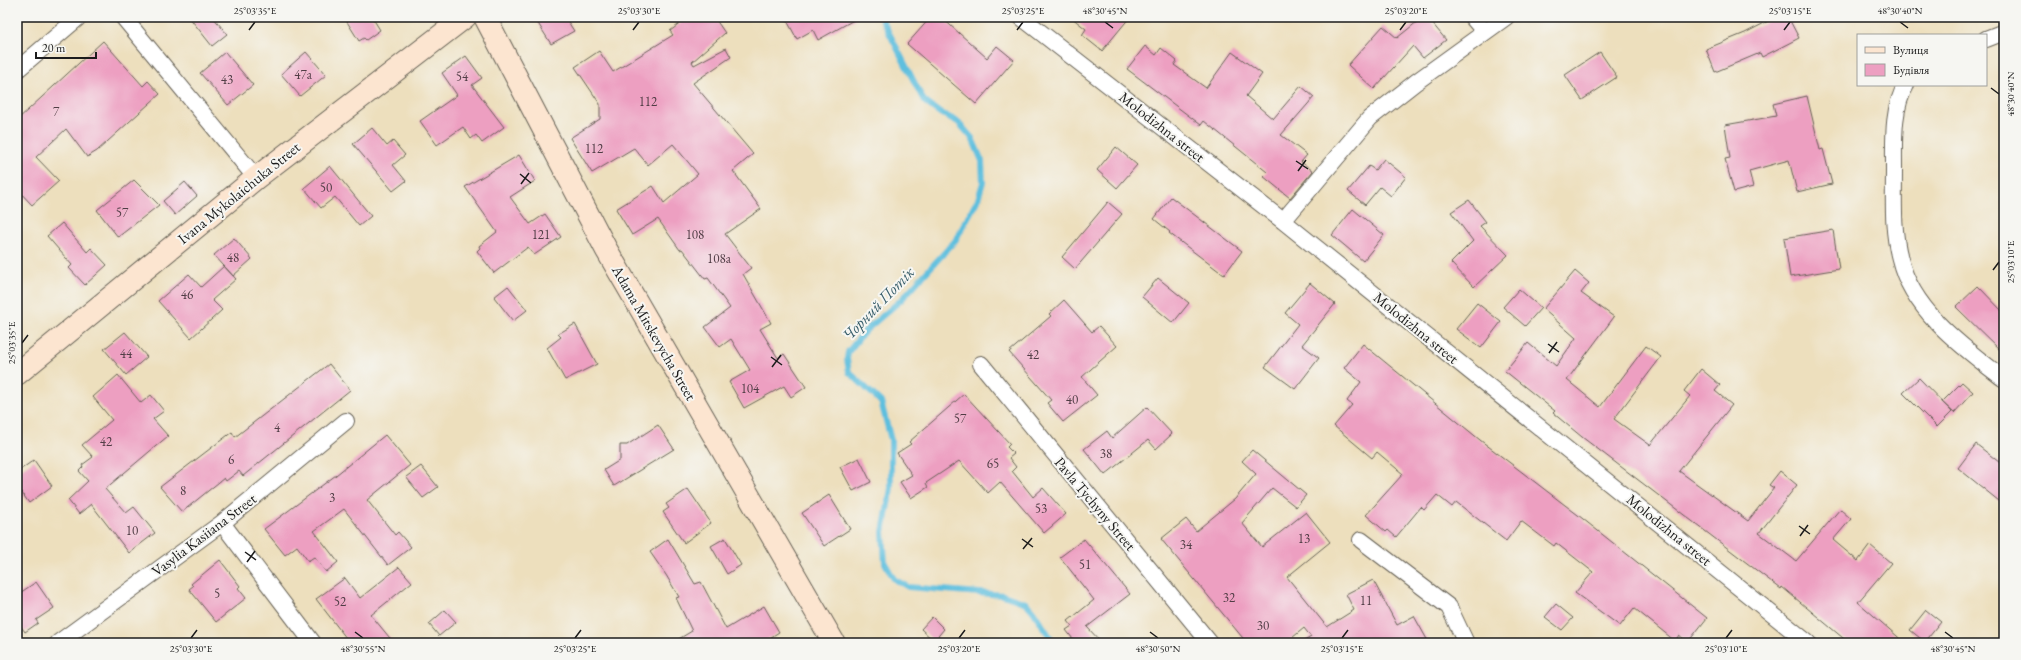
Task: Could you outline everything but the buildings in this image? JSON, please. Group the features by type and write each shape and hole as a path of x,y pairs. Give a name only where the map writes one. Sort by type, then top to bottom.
{"street":[{"path":"17,70 79,17"},
{"path":"123,17 256,178"},
{"name":"Ivana Mykolaichuka Street","path":"17,374 256,178 465,17"},
{"name":"Adama Mitskevycha Street","path":"484,17 606,249 834,643"},
{"name":"Molodizhna street","path":"1021,17 1283,221 1808,643"},
{"path":"1472,17 1485,32"},
{"path":"1283,221 1370,118 1416,82 1506,17"},
{"path":"1987,39 2004,32"},
{"path":"1905,86 1900,96 1894,145 1894,223 1896,241 1903,270 1914,292 1940,325 1976,357 2004,378"},
{"name":"Pavla Tychyny Street","path":"980,364 1210,643"},
{"name":"Vasylia Kasiiana Street","path":"58,643 222,523 346,421"},
{"path":"222,523 313,643"},
{"path":"1361,540 1449,607 1466,643"}],"waterway":[{"name":"Чорний Потік","path":"881,17 924,101 937,111 958,122 972,138 982,161 983,182 978,199 955,241 901,300 865,331 848,352 847,359 849,372 881,402 891,440 891,488 883,532 885,563 894,579 908,587 1003,595 1026,603 1054,643"}]}
